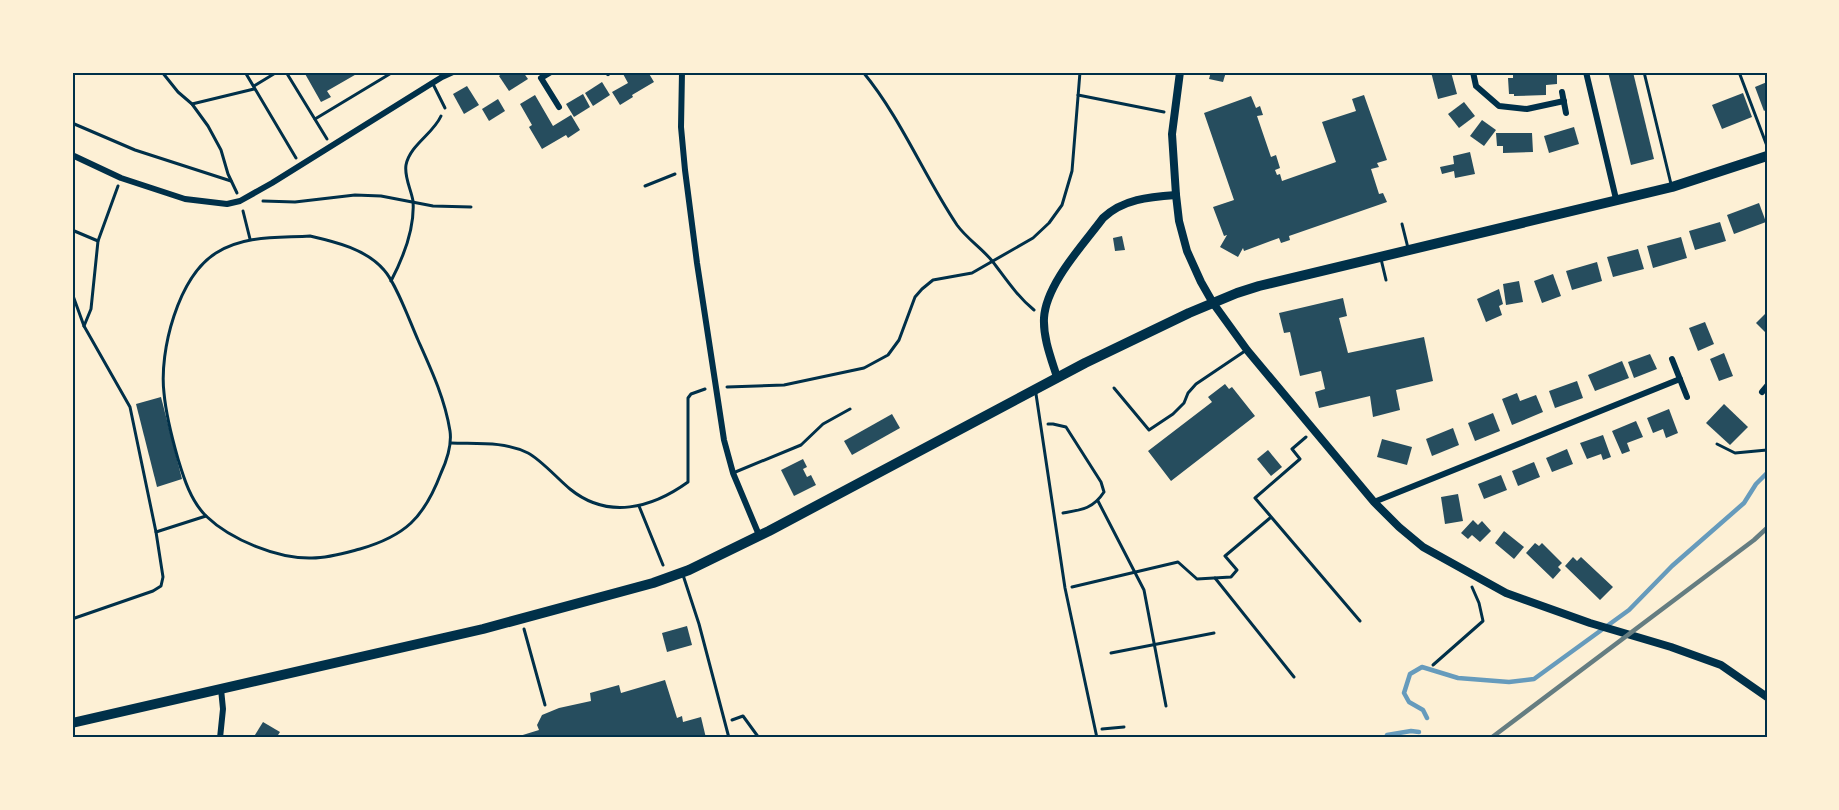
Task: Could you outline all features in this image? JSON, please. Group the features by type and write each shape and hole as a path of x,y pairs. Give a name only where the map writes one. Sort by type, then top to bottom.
{"main road":[{"path":"72,723 483,629 653,583 759,536 1057,377 1212,303 1250,289 1672,187 1767,156"}],"street":[{"path":"72,155 121,178 185,199 227,204 240,201 453,72"},
{"path":"550,72 541,78 559,107"},
{"path":"682,72 681,127 685,170 724,440 733,473 759,536"},
{"path":"1180,72 1172,134 1179,221 1187,251 1212,303 1246,350 1374,502 1423,547 1506,593 1721,665 1767,697"},
{"path":"1473,72 1476,86 1499,106 1527,109 1564,101"},
{"path":"1586,72 1616,199"},
{"path":"1563,92 1566,113"},
{"path":"1057,377 1047,348 1044,318 1055,283 1112,209 1139,199 1176,195"},
{"path":"1672,359 1687,397"},
{"path":"1374,502 1680,379"},
{"path":"1761,392 1767,386"},
{"path":"220,738 223,709 221,688"}],"lane":[{"path":"1644,72 1672,187"},
{"path":"1739,72 1767,146"},
{"path":"432,83 445,108"},
{"path":"1402,224 1409,250"},
{"path":"1380,257 1386,280"},
{"path":"1114,388 1149,430 1173,414 1184,403 1188,393 1196,384 1246,350"},
{"path":"1035,389 1065,588 1097,738"},
{"path":"733,473 801,445 823,424 850,409"},
{"path":"1717,444 1735,453 1767,450"},
{"path":"682,572 699,624 729,738"}],"path":[{"path":"162,72 178,92 192,104 208,126 221,150 240,201 250,239"},
{"path":"245,72 300,165"},
{"path":"192,104 255,88 277,72"},
{"path":"286,72 331,146"},
{"path":"315,119 393,72"},
{"path":"451,443 509,445 530,454 573,491 597,504 620,508 639,506 671,494 688,482 688,398 691,394 716,387 784,385 864,368 888,355 899,340 915,297 933,280 972,273 1033,238 1049,224 1062,205 1072,171 1080,72"},
{"path":"865,73 959,227 992,260 1009,286 1044,318"},
{"path":"1077,95 1174,114"},
{"path":"391,281 405,251 412,219 413,201 406,164 415,148 436,127 445,108"},
{"path":"72,123 135,150 232,182"},
{"path":"645,186 685,170"},
{"path":"84,326 92,309 98,241 121,178"},
{"path":"240,201 295,202 354,195 381,196 433,206 471,207"},
{"path":"72,230 98,241"},
{"path":"310,236 347,247 372,259 385,271 391,281 435,378 451,443 436,486 420,515 393,537 331,556 313,558 286,556 238,538 207,516 188,487 175,450 164,393 163,373 176,307 187,283 214,253 235,243 250,239 310,236"},
{"path":"72,293 84,326 130,407 163,577 161,586 153,591 72,619"},
{"path":"1040,426 1053,423 1066,427 1101,482 1104,492 1092,506 1053,514"},
{"path":"1313,430 1292,449 1300,459 1255,498 1360,621"},
{"path":"1098,501 1144,590 1166,706"},
{"path":"639,506 655,548 670,577"},
{"path":"156,532 207,516"},
{"path":"1065,588 1178,562 1197,579 1231,578 1238,570 1225,556 1270,518"},
{"path":"1433,664 1483,621 1479,603 1464,570"},
{"path":"1215,578 1294,677"},
{"path":"521,618 545,705"},
{"path":"1111,653 1214,633"},
{"path":"725,723 743,716 759,738"},
{"path":"1095,730 1124,727"}],"building":[{"path":"304,72 360,72 327,91 331,97 321,102"},
{"path":"504,72 523,72 528,79 509,91 499,76"},
{"path":"622,72 648,72 654,82 620,105 612,92 628,83"},
{"path":"1211,72 1226,72 1223,82 1209,79"},
{"path":"1431,72 1451,72 1457,94 1438,99"},
{"path":"1557,72 1557,84 1546,85 1546,95 1514,96 1514,94 1509,94 1508,78 1513,78 1513,74"},
{"path":"1608,72 1633,72 1654,159 1631,165"},
{"path":"602,82 610,95 593,106 585,93"},
{"path":"1767,82 1767,109 1764,111 1755,87"},
{"path":"467,86 479,105 464,114 453,94"},
{"path":"1743,93 1752,117 1722,129 1712,105"},
{"path":"583,94 590,107 574,117 566,104"},
{"path":"535,95 553,126 571,115 580,130 542,149 529,127 532,125 520,104"},
{"path":"1364,95 1387,160 1377,163 1379,167 1371,169 1379,194 1383,193 1387,202 1289,236 1290,240 1281,243 1279,238 1244,251 1243,248 1238,257 1220,247 1227,235 1224,236 1213,207 1234,200 1204,113 1251,96 1256,108 1260,106 1263,115 1257,116 1271,157 1276,155 1280,168 1275,170 1277,175 1280,174 1282,181 1336,162 1322,122 1356,111 1352,99"},
{"path":"498,99 505,111 489,121 482,109"},
{"path":"1464,102 1475,116 1459,128 1448,114"},
{"path":"1482,120 1496,130 1484,146 1470,136"},
{"path":"1574,127 1579,144 1549,153 1544,136"},
{"path":"1496,133 1532,133 1533,152 1503,153 1503,146 1497,146"},
{"path":"1470,152 1475,174 1455,178 1454,171 1442,174 1440,167 1454,164 1453,156"},
{"path":"1759,203 1766,222 1734,234 1727,215"},
{"path":"1720,222 1726,241 1695,250 1689,231"},
{"path":"1122,236 1125,250 1115,251 1113,238"},
{"path":"1681,237 1687,258 1653,268 1647,246"},
{"path":"1638,249 1644,269 1613,277 1607,257"},
{"path":"1597,262 1602,281 1572,290 1566,271"},
{"path":"1553,274 1561,296 1542,303 1534,281"},
{"path":"1519,281 1523,302 1506,305 1503,284"},
{"path":"1499,289 1503,304 1499,306 1502,315 1486,322 1477,299"},
{"path":"1343,298 1347,316 1339,318 1348,353 1424,337 1433,381 1396,390 1400,410 1373,417 1370,396 1319,408 1315,392 1325,389 1321,371 1300,376 1290,332 1284,333 1279,313"},
{"path":"1767,312 1767,334 1756,323"},
{"path":"1705,322 1714,344 1698,351 1689,328"},
{"path":"1724,353 1733,376 1719,381 1710,359"},
{"path":"1650,354 1657,369 1634,378 1628,362"},
{"path":"1622,361 1629,378 1595,391 1588,375"},
{"path":"1577,381 1583,398 1555,408 1549,391"},
{"path":"1225,384 1229,389 1232,387 1255,416 1171,481 1148,451 1212,402 1208,397"},
{"path":"1517,393 1520,401 1536,395 1543,412 1512,425 1502,399"},
{"path":"161,397 182,479 157,487 136,404"},
{"path":"1724,404 1748,427 1730,445 1706,423"},
{"path":"1669,409 1678,433 1666,438 1663,429 1653,433 1647,418"},
{"path":"1493,413 1500,431 1475,441 1468,423"},
{"path":"892,414 900,428 852,455 844,441"},
{"path":"1636,421 1643,437 1627,443 1630,451 1622,454 1612,431"},
{"path":"1453,428 1459,445 1432,456 1426,439"},
{"path":"1603,435 1611,457 1603,460 1601,454 1587,459 1580,443"},
{"path":"1382,439 1412,447 1407,465 1377,457"},
{"path":"1567,449 1573,464 1552,472 1546,458"},
{"path":"1268,450 1282,467 1271,476 1257,459"},
{"path":"803,459 807,467 803,469 807,477 811,475 816,485 794,496 781,470"},
{"path":"1534,462 1540,477 1518,486 1512,471"},
{"path":"1501,475 1507,490 1484,499 1478,484"},
{"path":"1458,494 1463,521 1445,524 1441,497"},
{"path":"1473,520 1478,525 1482,521 1491,531 1480,542 1472,535 1468,539 1461,533"},
{"path":"1504,531 1524,547 1514,559 1495,543"},
{"path":"1535,543 1539,546 1542,543 1562,563 1558,567 1561,570 1553,579 1526,553"},
{"path":"1573,557 1577,561 1581,557 1613,587 1600,600 1565,566"},
{"path":"687,626 692,645 667,652 662,633"},
{"path":"665,680 677,718 682,716 683,722 701,717 706,738 513,738 539,730 537,725 542,715 559,708 591,701 590,693 619,685 621,693"},
{"path":"263,722 280,732 276,738 253,738"}],"waterway":[{"path":"1427,718 1423,710 1409,702 1404,693 1410,674 1422,667 1458,678 1509,682 1534,679 1629,610 1672,566 1744,503 1756,484 1767,473"},
{"path":"1386,738 1387,735 1419,732"}],"railway":[{"path":"1491,738 1767,528"}]}
